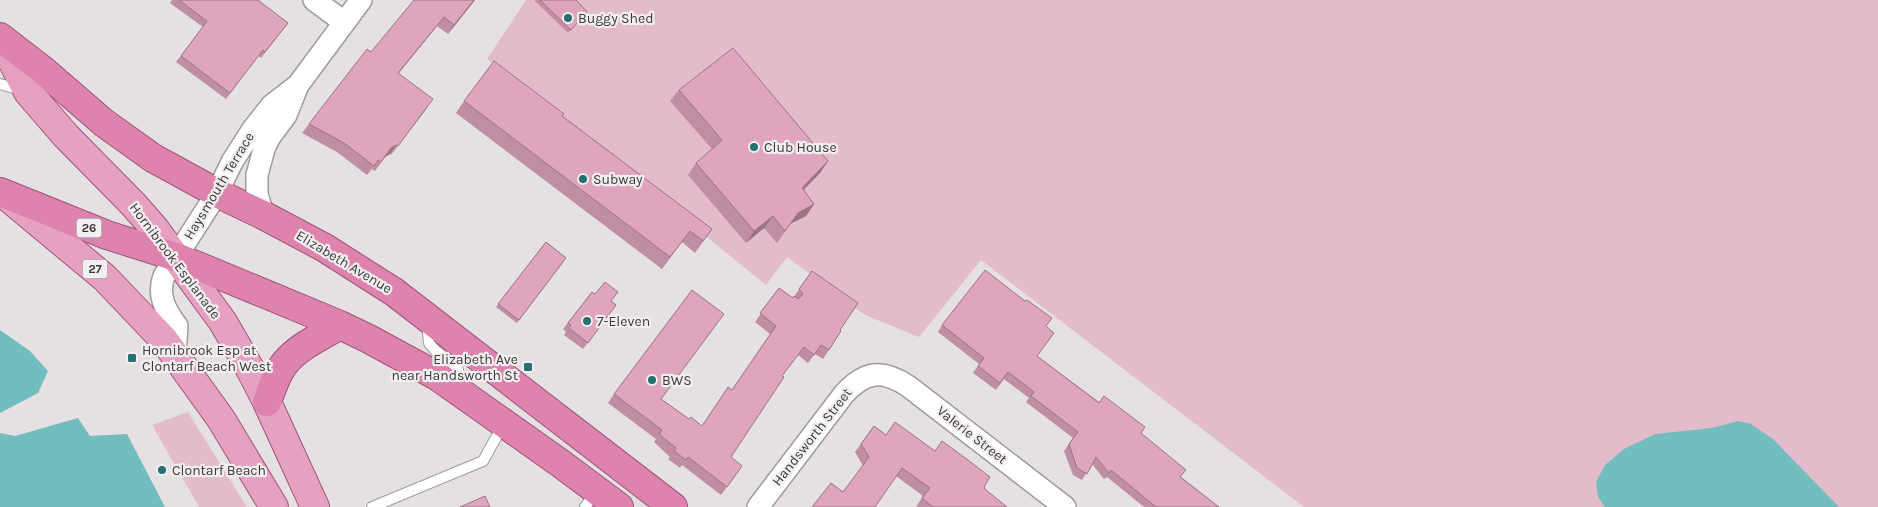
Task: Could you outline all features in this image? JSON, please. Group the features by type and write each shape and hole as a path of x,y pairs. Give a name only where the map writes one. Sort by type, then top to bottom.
{"highway":[{"name":"Elizabeth Avenue","path":"1,38 44,71 97,118 130,142 180,174 263,214 340,258 394,292 673,507"},
{"name":"26","path":"2,193 107,235 176,257 340,325 369,339 436,376 504,424 591,498 619,507"},
{"path":"267,402 285,363 306,346 340,325"}],"main road":[{"name":"Hornibrook Esplanade","path":"1,38 28,92 66,136 155,229 222,322 267,402 314,507"},
{"name":"27","path":"2,193 105,278 175,354 222,419 274,507"}],"street":[{"path":"314,0 344,22"},
{"name":"Haysmouth Terrace","path":"263,214 257,194 259,163 269,138 286,115 298,85 361,0"},
{"name":"Haysmouth Terrace","path":"175,354 177,326 169,316 164,305 161,290 164,276 217,193 232,162 253,129 272,106 298,85"},
{"name":"Handsworth Street","path":"758,507 844,394 860,379 873,374"},
{"name":"Valerie Street","path":"873,374 887,376 908,386 1065,507"}],"lane":[{"path":"0,84 28,92"},
{"path":"428,317 427,334 429,343 436,352 457,367 466,397"},
{"path":"372,507 483,461 504,424"}],"shaded area":[{"path":"526,0 1878,0 1878,507 1304,507 981,260 919,337 865,315 787,257 766,285 487,59"},
{"path":"188,412 247,507 199,507 152,425"}],"water":[{"path":"0,330 30,351 48,371 38,393 0,413"},
{"path":"78,418 90,436 127,434 165,507 0,507 0,433 15,436"},
{"path":"1738,421 1751,424 1773,439 1839,507 1605,507 1598,497 1596,482 1605,465 1624,449 1655,434 1712,428"}],"building":[{"path":"179,0 258,0 288,23 265,52 263,50 230,93 181,56 207,21"},
{"path":"414,0 474,0 454,25 444,17 398,73 433,99 398,146 396,145 391,148 381,162 378,160 374,166 344,143 309,124 367,49 371,52"},
{"name":"Buggy Shed","path":"540,0 576,0 587,12 571,30"},
{"name":"Club House","path":"733,48 828,161 802,188 814,204 798,213 785,231 773,216 754,231 696,163 722,140 679,90"},
{"path":"494,61 564,114 562,116 712,229 703,241 690,231 670,257 464,101"},
{"path":"546,242 566,258 519,320 498,304"},
{"path":"985,270 1025,301 1027,300 1052,318 1046,326 1054,333 1037,356 1099,403 1104,396 1145,427 1141,433 1186,470 1180,477 1219,507 1156,507 1111,470 1109,473 1096,457 1087,474 1077,468 1069,444 1078,432 1031,396 1034,392 1008,372 1000,383 978,366 984,358 942,325"},
{"path":"812,271 858,303 829,350 821,345 814,355 804,347 782,376 784,377 731,457 742,466 727,487 688,457 686,460 674,451 676,448 659,434 662,430 614,394 692,290 724,314 661,399 702,426 728,387 732,390 776,326 760,313 779,288 793,298 794,296 798,299 803,294 799,289"},
{"name":"7-Eleven","path":"605,282 618,292 611,301 616,305 588,343 569,328 571,325 568,323 592,292 595,294"},
{"path":"895,422 935,451 942,441 968,460 990,477 984,487 1007,507 933,507 922,498 930,488 902,468 875,507 812,507 831,483 843,492 869,457 861,444 874,426 886,435"},
{"path":"485,496 490,507 460,507"}],"place":[{"name":"Buggy Shed","path":"568,18"},
{"name":"Club House","path":"754,147"},
{"name":"Subway","path":"583,179"},
{"name":"7-Eleven","path":"587,321"},
{"name":"Hornibrook Esp at Clontarf Beach West","path":"132,358"},
{"name":"Elizabeth Ave near Handsworth St","path":"528,367"},
{"name":"BWS","path":"652,380"},
{"name":"Clontarf Beach","path":"162,470"}]}
